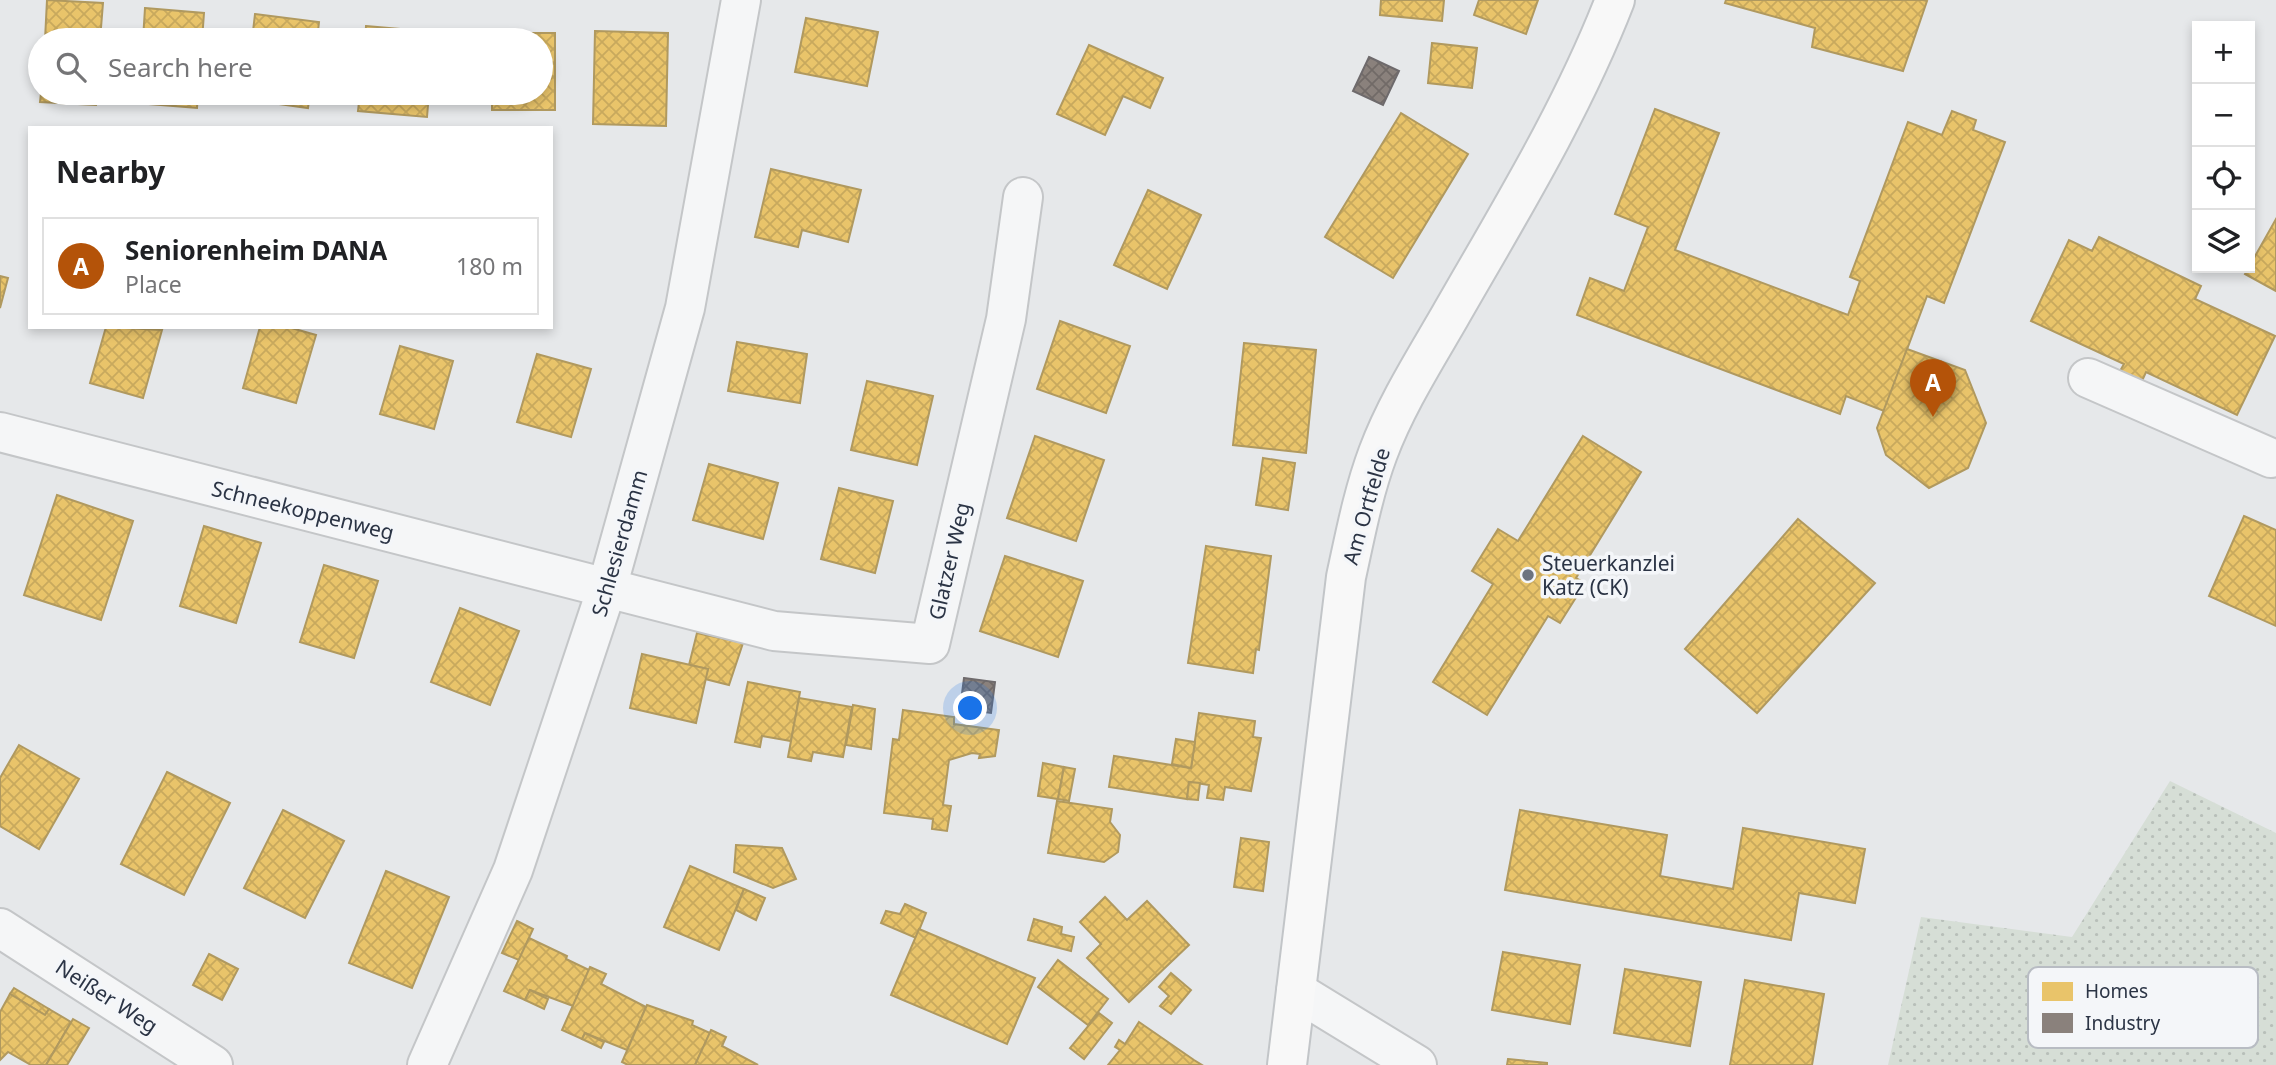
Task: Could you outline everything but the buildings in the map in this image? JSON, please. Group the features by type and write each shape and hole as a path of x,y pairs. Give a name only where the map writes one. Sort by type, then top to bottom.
{"main road":[{"name":"Am Ortfelde","path":"1287,1065 1346,577 1359,517 1378,453 1408,387 1557,128 1598,46 1615,0"}],"street":[{"name":"Schlesierdamm","path":"427,1065 513,870 607,588 685,308 730,1"},
{"name":"Glatzer Weg","path":"607,588 774,631 930,644 1006,318 1023,197"},
{"path":"2088,378 2271,458"},
{"name":"Schneekoppenweg","path":"0,432 607,588"},
{"name":"Neißer Weg","path":"0,928 214,1065"},
{"path":"1296,991 1417,1065"}],"shaded area":[{"path":"2170,781 2276,833 2276,1065 1888,1065 1921,917 2072,937"}],"place":[{"name":"Seniorenheim DANA","path":"1933,417"},
{"name":"Steuerkanzlei Katz (CK)","path":"1528,575"}]}
